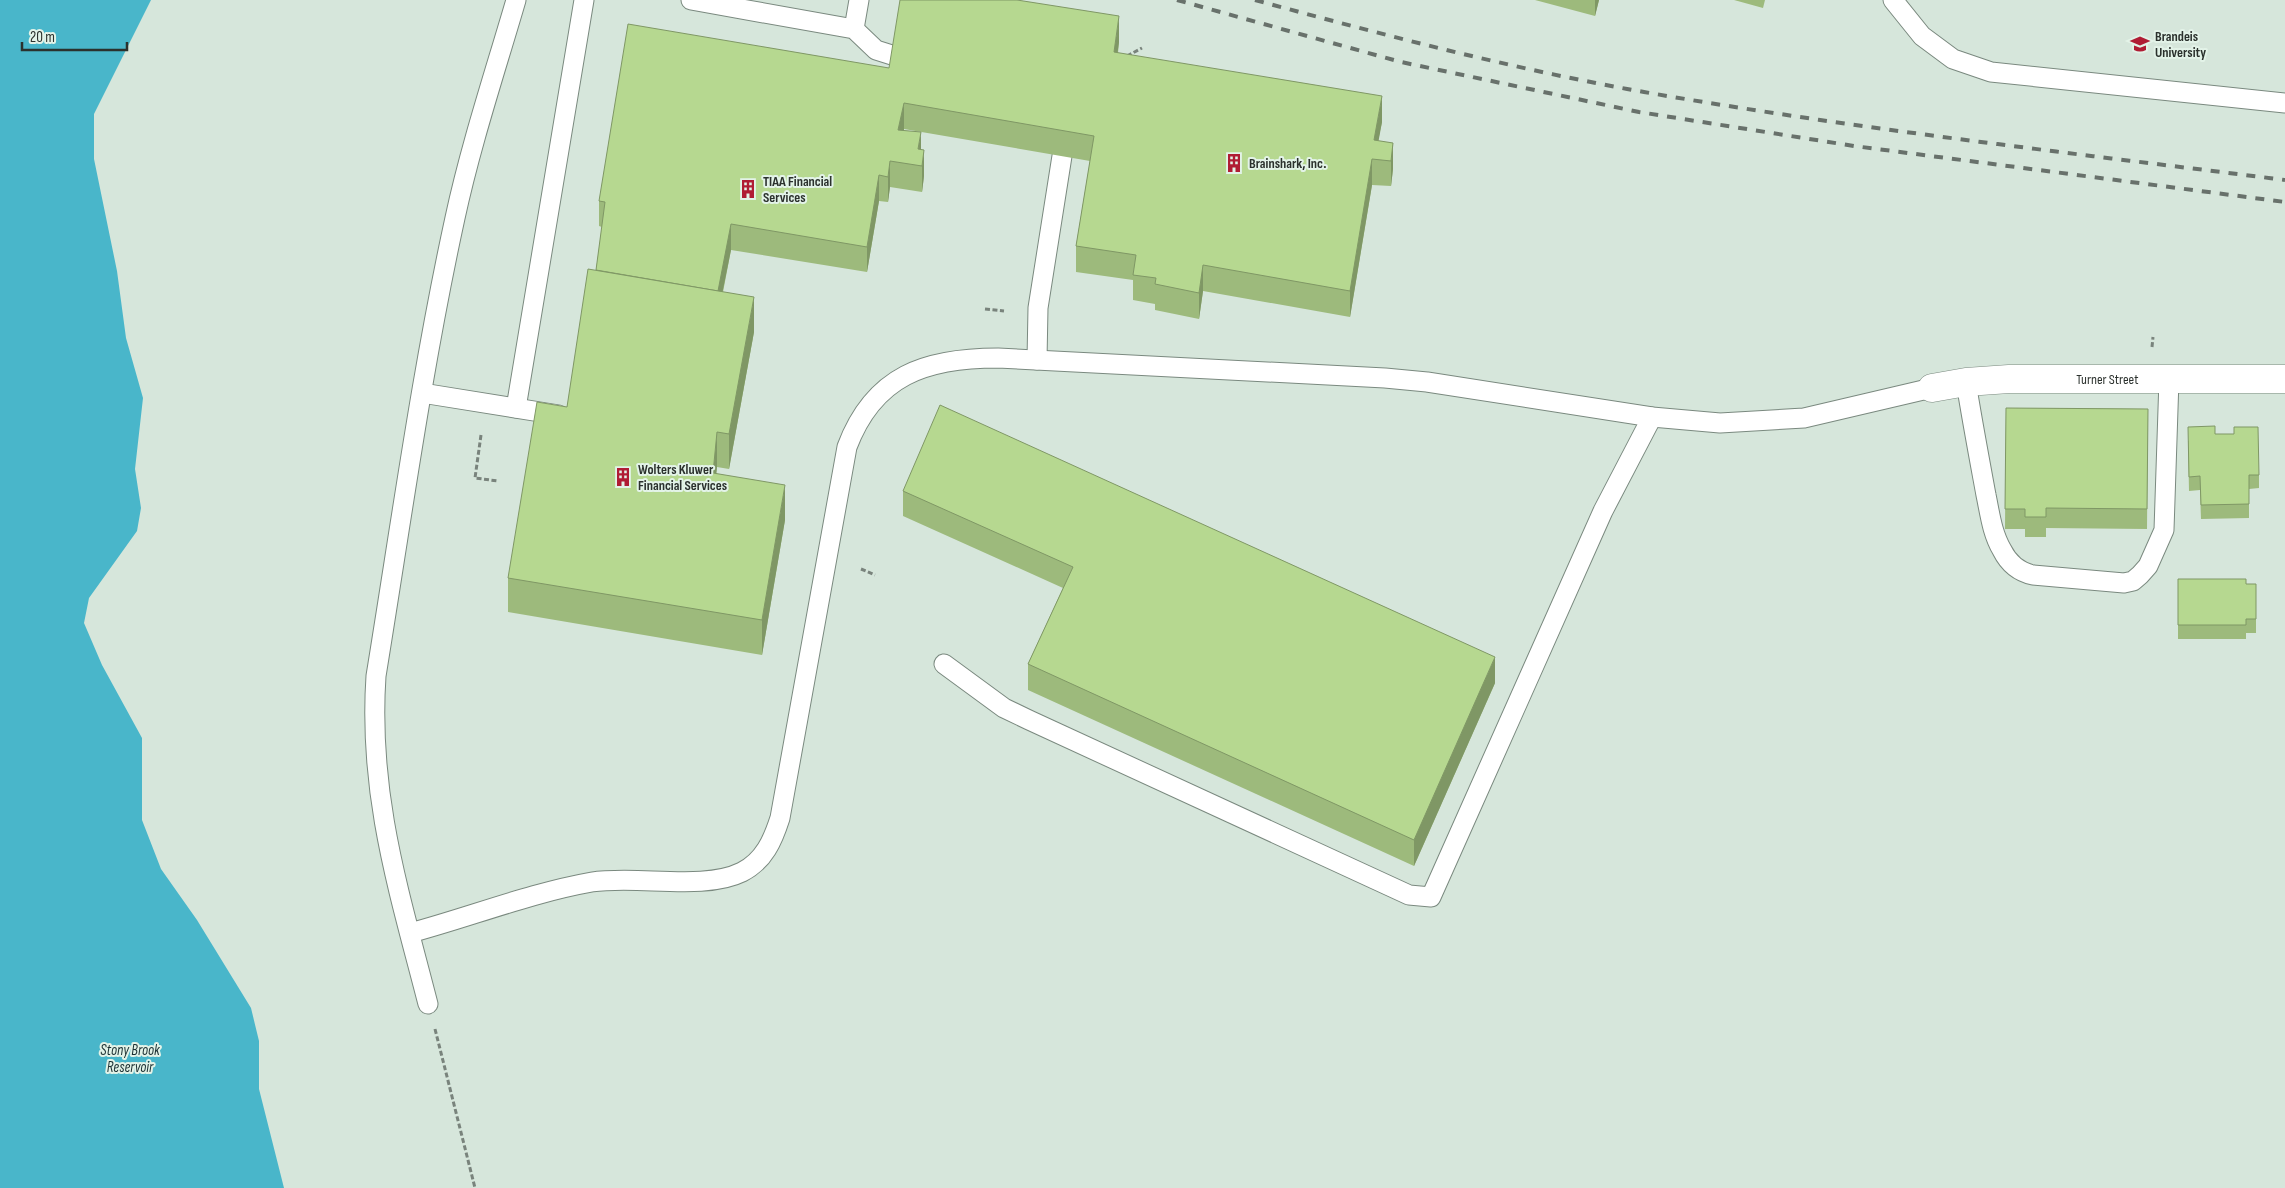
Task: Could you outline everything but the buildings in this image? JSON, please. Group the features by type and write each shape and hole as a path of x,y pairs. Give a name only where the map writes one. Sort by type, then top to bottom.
{"street":[{"name":"Turner Street","path":"1932,388 1966,382 2009,379 2285,380"}],"lane":[{"path":"428,1004 395,882 378,790 373,718 376,676 422,393 464,181 516,0"},
{"path":"516,408 584,0"},
{"path":"691,0 854,29 876,50 896,56"},
{"path":"854,29 859,0"},
{"path":"1893,0 1922,36 1953,59 1991,72 2285,103"},
{"path":"1037,360 1038,308 1062,156"},
{"path":"410,934 514,902 592,882 628,879 715,880 743,872 764,854 770,845 780,818 842,462 852,433 868,408 880,394 920,369 946,361 962,359 1037,360 1385,378 1427,382 1652,417 1720,423 1775,421 1832,413 1932,388"},
{"path":"1966,382 1995,535 2002,551 2013,566 2022,572 2033,575 2124,583 2133,581 2148,566 2164,530 2169,379"},
{"path":"422,393 571,416"},
{"path":"944,664 1004,708 1029,720 1408,895 1431,897 1603,511 1652,417"}],"path":[{"path":"1125,58 1142,48"},
{"path":"985,309 1004,311"},
{"path":"481,435 475,478 498,481"},
{"path":"861,569 875,575"},
{"path":"428,1004 475,1188"}],"water":[{"name":"Stony Brook Reservoir","path":"0,0 151,0 94,114 94,159 117,271 126,338 143,398 135,469 141,508 137,531 89,598 84,623 102,665 142,738 142,820 161,869 197,920 251,1008 259,1041 259,1089 284,1188 0,1188"}],"railway":[{"path":"1177,0 1401,62 1639,112 1854,146 2285,202"},
{"path":"1255,0 1497,62 1644,92 1884,129 2285,180"}],"place":[{"name":"Brandeis University","path":"2140,44"},
{"name":"Brainshark, Inc.","path":"1234,163"},
{"name":"TIAA Financial Services","path":"748,189"},
{"name":"Wolters Kluwer Financial Services","path":"623,477"}]}
